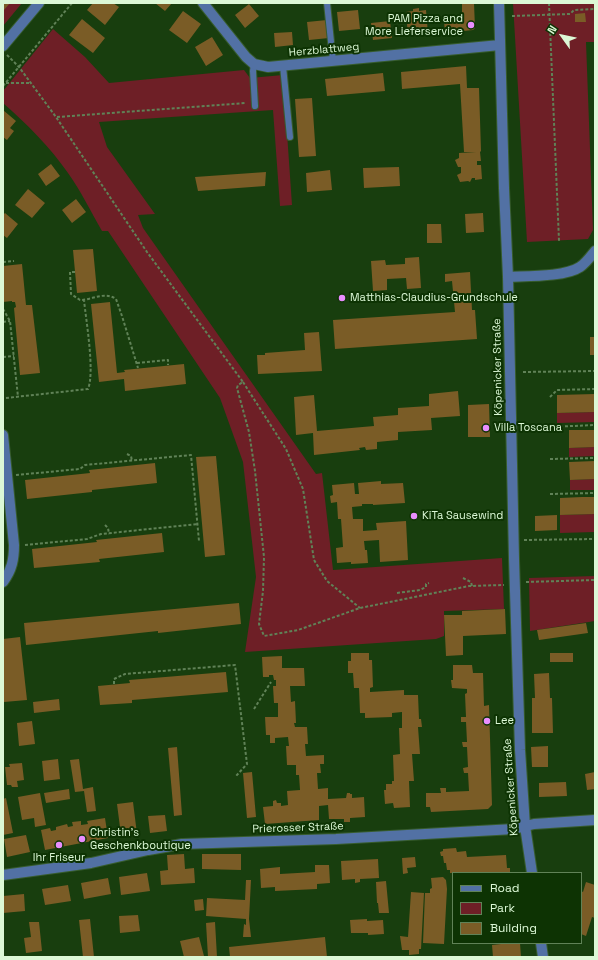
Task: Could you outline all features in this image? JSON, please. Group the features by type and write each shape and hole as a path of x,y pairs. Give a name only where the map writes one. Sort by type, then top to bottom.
{"street":[{"path":"3,46 39,3"},
{"path":"203,3 246,57 254,64"},
{"name":"Köpenicker Straße","path":"498,3 508,277 514,565 520,750 525,826 532,872"},
{"name":"Herzblattweg","path":"254,64 268,67 283,66 500,45"},
{"path":"508,277 570,272 580,268 595,250"},
{"path":"3,435 14,544 14,558 12,567 3,582"},
{"name":"Prierosser Straße","path":"3,875 91,863 182,844 375,838 514,829 534,824 595,820"},
{"path":"541,944 543,957"}],"lane":[{"path":"327,3 333,61"},
{"path":"254,64 252,71 255,104"},
{"path":"283,66 290,137"}],"path":[{"path":"3,86 72,3"},
{"path":"549,3 559,241"},
{"path":"512,16 570,14 574,10 595,9"},
{"path":"3,46 56,117 147,252 242,382 286,449 303,488 314,560 327,581 360,608"},
{"path":"5,83 31,83"},
{"path":"56,117 255,104"},
{"path":"3,262 14,261"},
{"path":"75,272 70,272 71,294 80,300 92,297 108,296 116,300 138,368"},
{"path":"6,398 88,389 91,383 91,362 84,300"},
{"path":"3,309 10,321 18,397"},
{"path":"3,322 10,321"},
{"path":"3,357 14,356"},
{"path":"137,363 168,360 168,365"},
{"path":"523,372 595,371"},
{"path":"242,382 238,385 238,388 249,432 255,471 264,556 263,591 259,624 264,636 298,630 360,608 472,586 505,585"},
{"path":"550,397 557,390 595,389"},
{"path":"550,427 595,425"},
{"path":"127,454 131,456 132,460"},
{"path":"14,475 80,469 85,465 191,454 200,540"},
{"path":"550,459 595,458"},
{"path":"550,494 595,492"},
{"path":"22,545 88,539 101,534 198,524"},
{"path":"105,525 108,528 109,534"},
{"path":"524,540 595,539"},
{"path":"463,578 471,582 472,586"},
{"path":"526,582 595,580"},
{"path":"396,593 420,590 426,588 426,584 429,583"},
{"path":"420,590 422,596"},
{"path":"391,602 392,606"},
{"path":"350,611 351,615"},
{"path":"114,684 114,679 125,674 235,665 246,764 236,776"},
{"path":"254,709 271,682"}],"green space":[{"path":"3,3 22,3 3,26"},
{"path":"513,3 595,3 595,42 586,42 593,230 588,239 527,242"},
{"path":"53,29 85,57 109,83 244,70 250,78 283,75 292,205 280,206 273,110 99,122 107,147 155,214 138,215 143,228 316,474 322,473 333,570 502,558 504,609 444,611 444,636 436,639 245,652 256,577 243,462 220,398 108,231 102,231 73,180 61,163 38,136 3,103 3,91"},
{"path":"595,412 595,422 557,423 557,413"},
{"path":"595,447 595,456 569,457 569,448"},
{"path":"595,479 595,490 570,490 570,480"},
{"path":"595,514 595,532 560,533 560,515"},
{"path":"595,576 595,621 530,631 529,578"}],"building":[{"path":"3,3 10,3 4,10 3,9"},
{"path":"93,3 113,3 119,7 105,25 87,10"},
{"path":"155,3 172,3 165,11"},
{"path":"462,3 474,3 475,28 473,30 445,33 444,21 462,19"},
{"path":"249,4 259,16 245,28 235,15"},
{"path":"419,8 419,11 426,10 428,34 408,36 406,12"},
{"path":"358,10 360,29 339,31 337,12"},
{"path":"183,11 201,24 187,43 169,30"},
{"path":"585,13 586,22 575,22 575,14"},
{"path":"82,19 105,38 93,53 69,35"},
{"path":"327,20 329,38 309,40 307,22"},
{"path":"390,21 392,38 373,40 371,23"},
{"path":"292,32 293,45 275,47 274,33"},
{"path":"212,37 223,55 206,66 195,47"},
{"path":"466,66 467,88 479,88 481,161 477,161 477,165 481,165 482,179 475,180 475,178 472,178 470,182 460,182 457,175 461,173 461,167 458,167 455,160 459,158 459,153 476,152 464,152 460,84 402,89 401,72"},
{"path":"383,73 385,91 327,96 325,79"},
{"path":"312,98 316,156 299,157 295,99"},
{"path":"3,110 16,121 10,128 14,131 7,140 3,137"},
{"path":"51,164 60,176 46,186 38,174"},
{"path":"399,167 400,186 364,188 363,168"},
{"path":"330,170 332,190 307,192 306,173"},
{"path":"266,172 265,186 198,191 195,177"},
{"path":"28,189 45,203 32,218 15,205"},
{"path":"76,199 86,212 72,223 62,210"},
{"path":"5,213 18,224 7,238 3,235 3,215"},
{"path":"483,213 484,232 466,233 465,214"},
{"path":"427,224 441,224 442,243 427,243"},
{"path":"93,249 97,291 77,293 73,250"},
{"path":"419,257 421,288 407,289 406,278 387,279 387,290 373,291 371,261 385,260 386,265 405,264 405,258"},
{"path":"22,264 26,305 32,305 40,373 20,375 14,308 16,307 15,302 3,302 3,266"},
{"path":"470,272 472,310 475,310 477,339 335,349 333,320 455,312 452,281 445,282 445,274"},
{"path":"110,302 117,373 125,372 124,370 184,364 186,384 125,391 124,379 99,382 91,304"},
{"path":"319,332 322,371 258,374 257,355 305,350 304,333"},
{"path":"590,337 595,337 595,355 590,355"},
{"path":"458,391 460,416 431,418 432,430 398,432 398,440 377,442 377,449 366,450 365,447 359,448 360,450 314,455 313,433 296,435 294,397 314,395 317,431 374,426 373,417 398,415 398,408 429,406 429,394"},
{"path":"595,394 595,412 557,413 557,395"},
{"path":"489,404 490,437 468,437 468,405"},
{"path":"569,430 595,430 595,447 569,448"},
{"path":"216,456 225,555 205,557 196,457"},
{"path":"595,461 595,479 570,480 569,462"},
{"path":"155,463 157,483 27,499 25,480 90,473 89,470"},
{"path":"381,481 381,484 403,483 405,503 373,505 362,504 362,506 352,507 353,519 363,519 363,531 377,530 376,523 406,521 408,560 380,562 379,540 364,541 365,550 367,550 368,563 337,563 336,548 343,547 341,519 338,519 337,502 331,503 330,496 333,495 332,485 354,483 355,494 359,494 358,483"},
{"path":"595,497 595,514 560,515 560,498"},
{"path":"557,515 557,530 535,531 535,516"},
{"path":"162,533 164,552 99,559 100,562 34,568 32,549"},
{"path":"239,603 241,624 26,645 24,623"},
{"path":"505,609 506,634 463,636 463,655 446,656 444,615 462,615 462,611"},
{"path":"586,623 588,633 539,640 537,630"},
{"path":"20,637 27,700 4,702 3,639"},
{"path":"351,653 369,653 369,660 372,660 373,687 370,688 370,692 404,690 404,695 418,695 419,719 421,719 422,727 418,727 420,754 412,754 414,781 409,781 410,807 394,808 393,803 385,804 384,790 386,790 386,784 392,784 392,781 394,781 393,755 400,754 399,728 402,728 402,712 392,713 392,717 365,718 365,713 360,713 359,688 354,688 353,673 348,673 348,661 351,661"},
{"path":"550,653 573,653 573,662 550,662"},
{"path":"282,656 282,668 304,668 305,686 290,686 291,702 295,701 295,727 307,727 308,744 305,744 306,756 324,755 324,764 320,764 321,773 317,773 318,789 328,788 328,799 346,798 347,793 352,794 352,798 364,797 365,817 350,818 350,822 344,822 344,819 329,819 328,805 319,806 319,820 265,824 263,807 273,806 273,801 276,800 277,803 281,803 281,806 288,805 287,791 300,790 299,775 296,775 296,765 287,765 286,746 289,746 288,737 275,738 275,743 270,743 270,735 266,735 265,717 278,717 278,703 274,703 273,686 276,686 276,680 274,680 273,675 263,677 262,657"},
{"path":"453,665 472,665 473,673 483,673 484,706 489,705 492,805 488,809 431,812 430,807 426,807 426,793 441,793 440,788 446,788 446,792 469,791 468,773 464,773 463,768 468,767 467,747 463,747 462,742 467,742 466,722 461,722 461,717 466,717 465,694 467,693 467,689 452,688 451,680 453,680"},
{"path":"226,672 228,692 132,700 132,703 100,705 98,686 130,683 129,680"},
{"path":"549,673 550,698 552,698 553,733 532,733 532,698 535,698 534,674"},
{"path":"59,699 60,710 34,713 33,702"},
{"path":"32,721 35,744 19,746 17,723"},
{"path":"548,746 548,767 532,767 531,747"},
{"path":"177,747 182,815 174,816 168,748"},
{"path":"58,759 60,779 44,781 42,761"},
{"path":"79,759 83,789 93,787 96,811 87,812 84,791 75,792 70,760"},
{"path":"22,763 24,780 17,781 18,787 7,785 5,767 10,767 9,764"},
{"path":"252,772 256,817 247,818 243,773"},
{"path":"595,772 595,789 587,790 585,774"},
{"path":"566,782 567,796 539,797 539,783"},
{"path":"69,789 70,799 46,803 44,793"},
{"path":"40,793 46,825 35,827 34,818 22,820 18,797"},
{"path":"6,798 13,833 3,835 3,799"},
{"path":"133,802 137,834 121,835 117,804"},
{"path":"165,815 167,831 150,833 148,816"},
{"path":"105,818 108,838 45,850 41,830 50,828 51,831 56,830 56,827 67,824 68,827 73,826 72,822 81,821 81,825 88,824 87,821"},
{"path":"26,835 30,852 7,857 4,839"},
{"path":"456,848 457,852 466,851 467,857 506,855 507,868 510,868 510,872 450,873 450,870 447,870 446,863 444,863 443,856 441,856 440,852 443,851 443,849"},
{"path":"184,854 185,869 194,868 195,883 161,885 160,871 168,870 167,855"},
{"path":"202,854 241,854 241,870 202,869"},
{"path":"415,857 416,867 407,868 408,873 403,874 402,858"},
{"path":"378,859 379,878 360,879 360,882 355,883 355,879 342,880 341,861"},
{"path":"315,865 329,865 330,883 317,884 317,889 275,891 275,887 261,888 260,869 280,867 280,874 315,872"},
{"path":"147,873 150,891 121,895 119,877"},
{"path":"443,877 446,880 447,889 444,944 423,943 425,893 430,893 430,889 432,888 431,878"},
{"path":"108,878 111,894 84,899 81,883"},
{"path":"246,880 251,880 249,919 251,937 243,937 246,919 206,916 207,898 245,900"},
{"path":"386,881 389,913 379,913 376,882"},
{"path":"586,882 595,885 595,918 592,917 586,936 582,934 583,892"},
{"path":"68,885 71,901 45,905 42,889"},
{"path":"411,892 424,893 421,949 419,949 419,954 409,955 409,950 402,950 400,936 408,937"},
{"path":"24,894 25,911 3,913 3,896"},
{"path":"203,899 204,910 195,911 194,900"},
{"path":"138,915 140,931 120,933 119,916"},
{"path":"90,919 94,957 83,957 79,920"},
{"path":"367,919 367,921 383,920 384,934 368,935 368,933 351,933 350,920"},
{"path":"29,922 39,922 42,951 26,953 24,938 31,937"},
{"path":"215,922 217,957 208,957 206,923"},
{"path":"199,937 204,956 184,957 180,941"},
{"path":"325,937 327,957 230,957 229,947"},
{"path":"520,944 521,957 493,957 492,945"}],"place":[{"name":"PAM Pizza and More Lieferservice","path":"471,25"},
{"name":"Matthias-Claudius-Grundschule","path":"342,298"},
{"name":"Villa Toscana","path":"486,428"},
{"name":"KiTa Sausewind","path":"414,516"},
{"name":"Lee","path":"487,721"},
{"name":"Christin's Geschenkboutique","path":"82,839"},
{"name":"Ihr Friseur","path":"59,845"}]}
